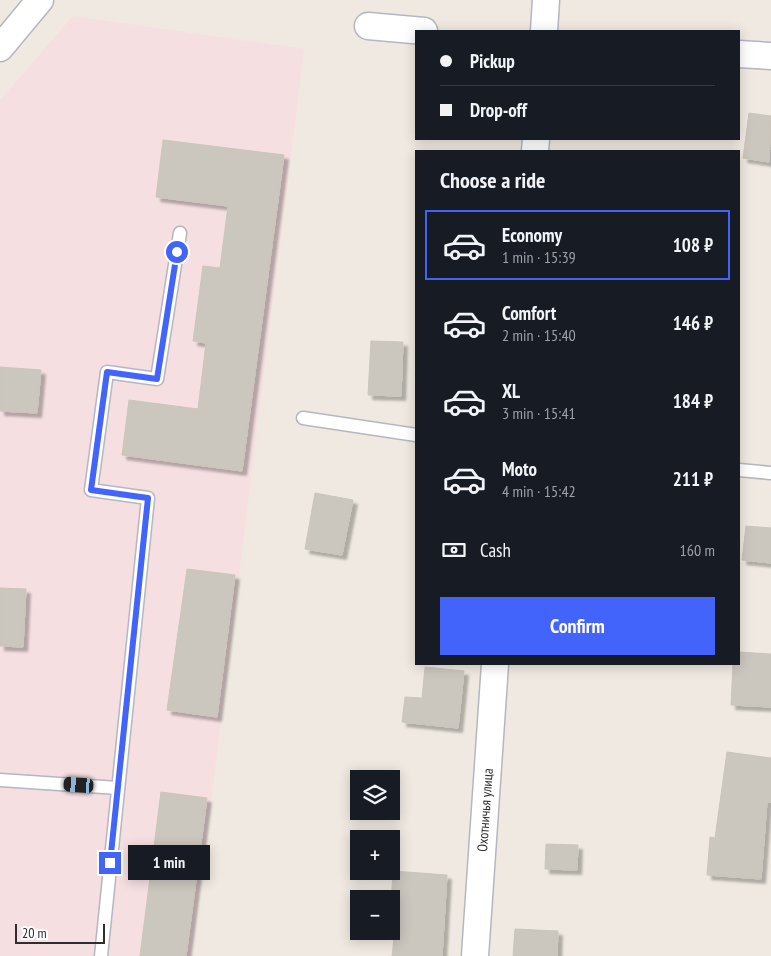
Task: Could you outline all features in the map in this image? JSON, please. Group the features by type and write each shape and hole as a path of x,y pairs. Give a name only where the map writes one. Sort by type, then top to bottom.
{"street":[{"path":"0,48 40,0"},
{"path":"544,30 546,0"},
{"path":"368,26 415,30"},
{"path":"740,54 771,56"},
{"name":"Охотничья улица","path":"475,956 495,665"}],"lane":[{"path":"101,956 148,498 91,490 107,372 157,379 180,233"},
{"path":"303,418 415,435"},
{"path":"740,470 771,473"},
{"path":"0,780 118,788"}],"shaded area":[{"path":"73,16 304,49 192,956 0,956 0,100"}],"building":[{"path":"749,113 771,116 769,162 743,158"},
{"path":"163,140 284,155 242,471 122,455 129,400 198,409 206,343 193,341 203,266 220,268 228,206 156,197"},
{"path":"371,341 403,342 401,396 368,395"},
{"path":"0,367 41,370 37,413 0,411"},
{"path":"315,493 353,500 342,555 305,549"},
{"path":"746,526 771,528 771,563 742,560"},
{"path":"187,569 235,575 217,717 167,710"},
{"path":"0,588 26,589 23,647 0,646"},
{"path":"740,652 771,654 771,707 731,705 733,665 740,665"},
{"path":"425,667 464,671 458,728 402,722 405,697 422,698"},
{"path":"727,752 771,758 771,802 767,802 761,879 707,875 710,837 715,838"},
{"path":"161,792 207,798 186,956 140,956"},
{"path":"546,844 578,845 577,870 545,869"},
{"path":"400,872 447,875 442,956 392,956 394,940 400,940 400,890 392,890 392,880 400,880"},
{"path":"515,929 558,931 557,956 513,956"}],"route":[{"path":"110,863 148,498 91,490 107,372 157,379 177,252"}]}
